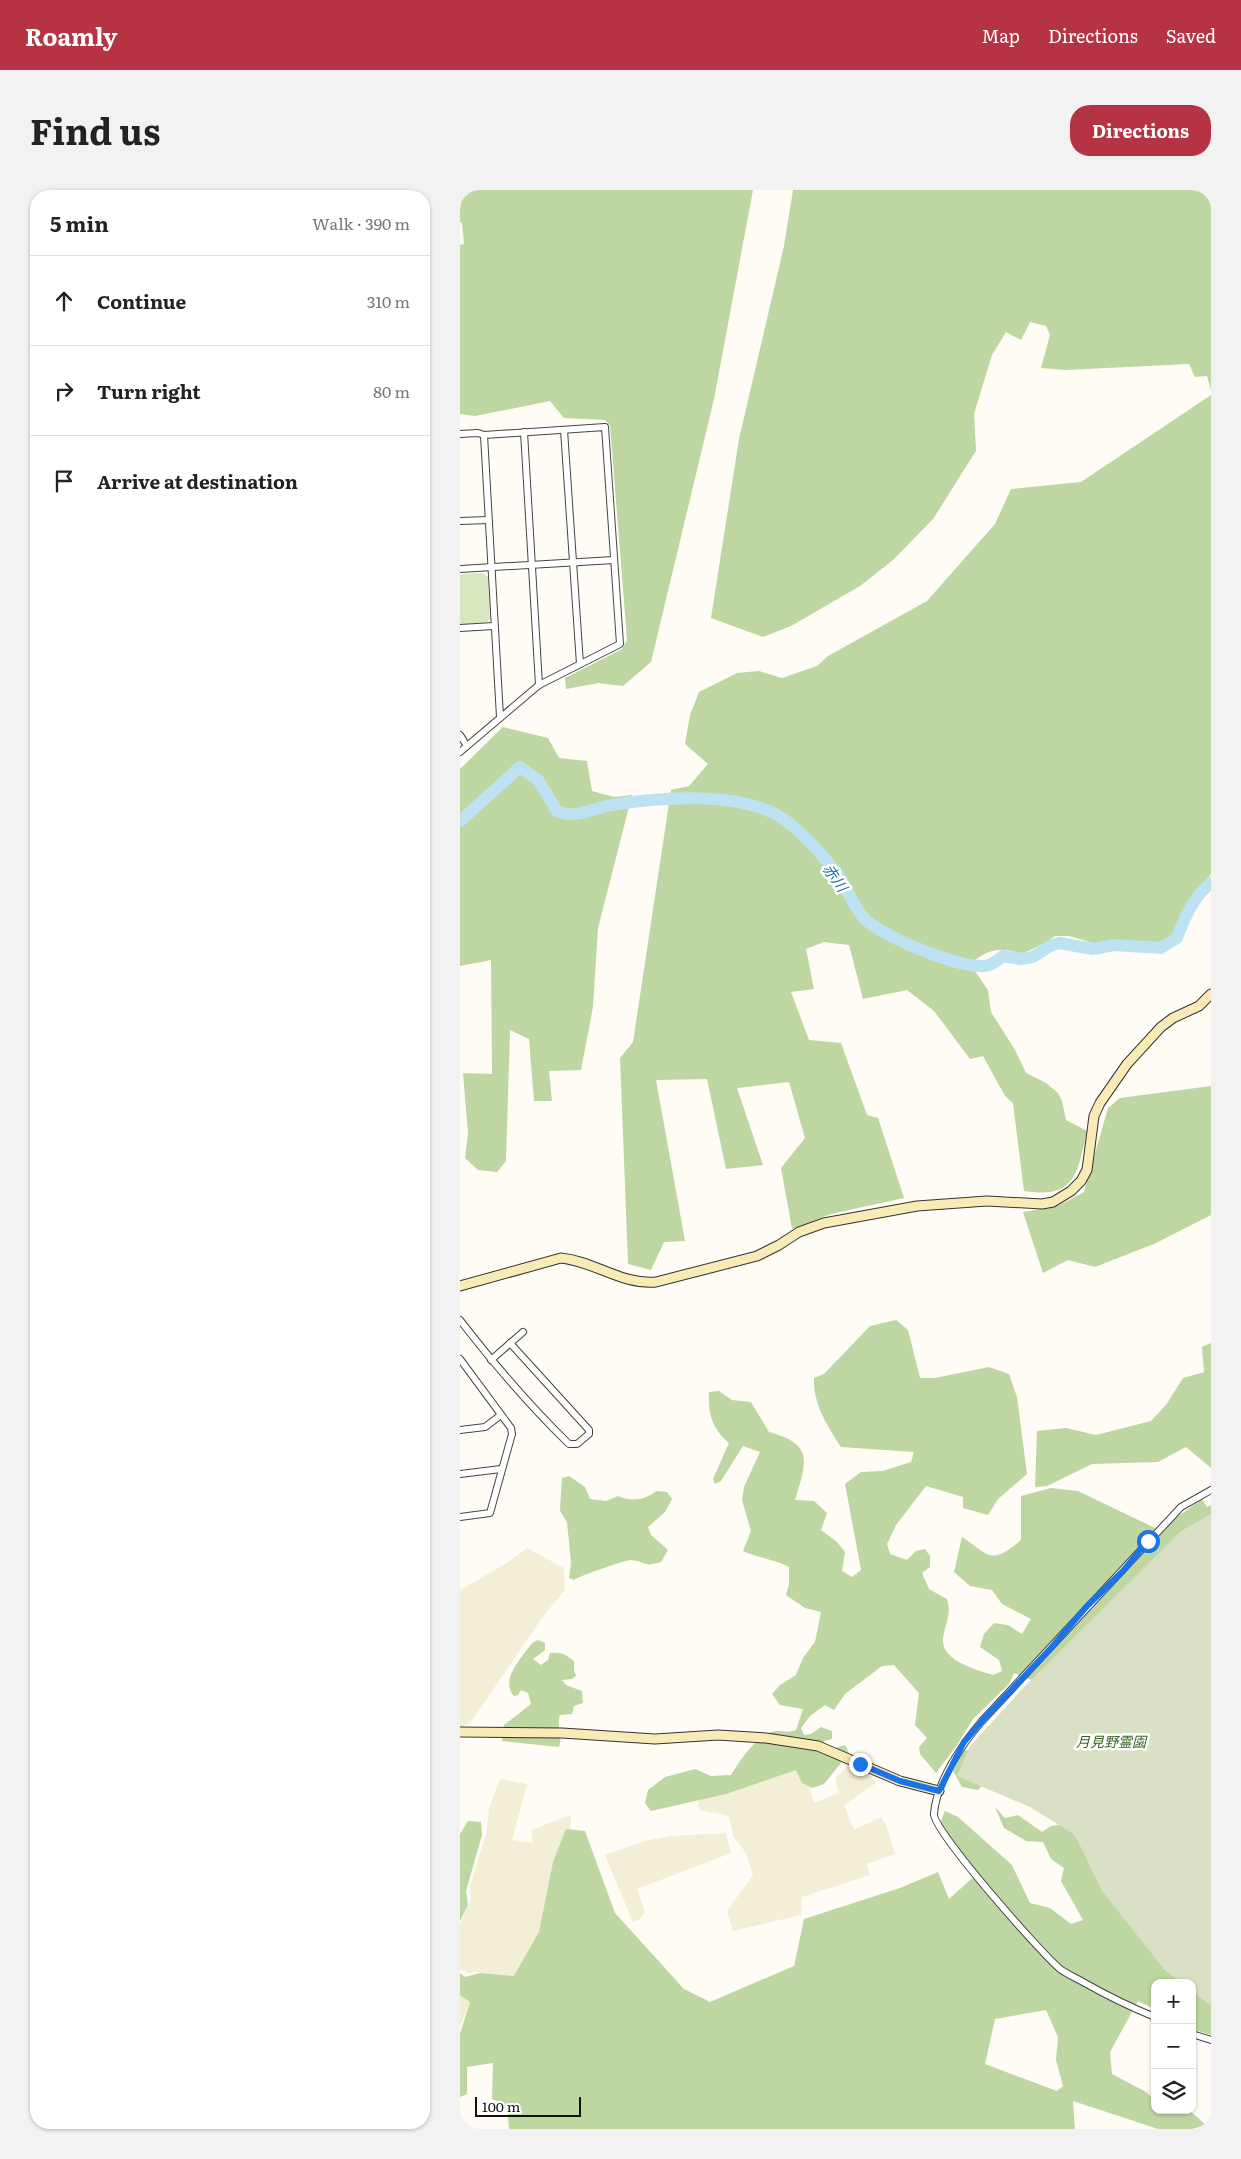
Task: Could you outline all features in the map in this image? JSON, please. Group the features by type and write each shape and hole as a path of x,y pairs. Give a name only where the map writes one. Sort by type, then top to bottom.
{"street":[{"path":"460,434 478,433 484,435 604,427 620,644 539,685 460,752"},
{"path":"564,430 580,664"},
{"path":"524,432 539,685"},
{"path":"484,435 500,718"},
{"path":"460,521 488,520"},
{"path":"460,568 614,560"},
{"path":"460,628 494,626"},
{"path":"460,735 467,746"},
{"path":"460,1286 560,1258 575,1260 624,1279 645,1283 656,1282 757,1256 799,1232 824,1222 917,1206 987,1201 1042,1204 1052,1202 1071,1191 1081,1181 1086,1170 1094,1116 1100,1103 1128,1064 1161,1027 1173,1018 1199,1006 1211,994"},
{"path":"460,1320 491,1360 569,1444 577,1444 589,1434 589,1430 510,1343"},
{"path":"491,1360 523,1332"},
{"path":"460,1359 501,1415 512,1434 490,1513 460,1517"},
{"path":"460,1430 485,1427 501,1415"},
{"path":"460,1474 501,1469"},
{"path":"1151,2015 1100,1992 1061,1970 1036,1946 943,1835 934,1816 939,1791 964,1742 1181,1507 1211,1490"},
{"path":"460,1732 562,1733 655,1739 718,1735 766,1738 818,1746 900,1781 939,1791"},
{"path":"1196,2035 1211,2040"}],"shaded area":[{"path":"527,1548 564,1568 565,1590 544,1615 471,1722 460,1727 460,1590 507,1563"},
{"path":"801,1761 814,1803 839,1793 835,1778 849,1765 867,1772 876,1783 844,1805 854,1830 881,1817 886,1825 895,1854 867,1864 870,1875 802,1897 801,1915 733,1931 727,1911 753,1875 746,1853 733,1836 729,1816 699,1810 698,1798"},
{"path":"500,1779 527,1784 512,1840 533,1843 531,1830 571,1815 571,1824 558,1865 543,1932 517,1980 478,1972 468,1973 460,1969 460,1925 471,1899 470,1887 487,1830 489,1808"},
{"path":"726,1833 731,1853 637,1889 645,1912 640,1919 633,1922 605,1855 645,1841 670,1836"},
{"path":"460,1995 467,1997 470,2001 460,2027"}],"green space":[{"path":"460,190 753,190 714,399 651,662 623,686 598,683 566,689 565,678 622,649 627,640 610,425 605,420 564,418 550,401 475,416 460,414 460,245 464,244 462,223 460,222"},
{"path":"793,190 1211,190 1211,390 1207,376 1195,377 1189,364 1065,370 1041,368 1050,335 1046,326 1030,322 1021,340 1006,332 992,355 974,414 976,451 933,519 893,560 860,586 791,626 763,637 711,618 739,439 784,246"},
{"path":"1211,395 1211,874 1188,906 1175,935 1163,944 1146,941 1100,945 1069,936 1055,936 1022,954 1007,950 994,950 970,964 988,990 991,1012 1015,1050 1026,1073 1046,1083 1058,1093 1062,1101 1066,1120 1087,1131 1080,1160 1071,1180 1064,1187 1054,1191 1024,1191 1013,1103 1005,1096 983,1056 970,1059 934,1011 907,990 863,999 849,945 824,942 806,949 814,989 791,992 809,1040 841,1043 867,1115 878,1118 904,1198 831,1214 792,1229 781,1168 805,1138 789,1082 737,1088 763,1165 726,1169 707,1079 656,1080 685,1241 664,1242 651,1270 628,1264 620,1058 633,1042 671,790 689,786 708,764 685,744 690,715 699,692 737,673 759,671 782,678 817,666 828,656 927,601 995,524 1011,489 1081,482"},
{"path":"483,573 488,577 490,619 486,624 460,626 460,574"},
{"path":"503,727 548,738 559,758 587,761 592,791 614,797 632,795 598,928 593,1007 581,1070 549,1071 552,1101 534,1101 529,1039 510,1030 506,1161 497,1172 478,1170 465,1158 468,1133 463,1073 492,1074 491,960 460,966 460,769"},
{"path":"1211,1086 1211,1215 1156,1243 1095,1267 1068,1260 1043,1273 1023,1212 1058,1206 1084,1192 1108,1108 1120,1098"},
{"path":"896,1320 908,1330 920,1378 935,1378 989,1367 1009,1374 1017,1397 1027,1474 998,1499 988,1515 963,1508 963,1497 926,1486 896,1525 887,1544 890,1554 907,1560 916,1551 925,1549 930,1556 930,1567 922,1573 929,1589 947,1599 948,1614 943,1638 947,1653 953,1658 969,1667 993,1675 1002,1671 999,1660 980,1647 984,1634 994,1623 1008,1625 1022,1634 1031,1619 1002,1604 992,1590 970,1586 954,1572 962,1537 991,1555 1003,1553 1021,1540 1021,1496 1051,1488 1078,1491 1159,1530 1202,1499 1207,1507 1211,1505 1211,1523 1039,1683 1014,1673 1009,1684 973,1719 936,1773 920,1754 919,1747 927,1738 915,1725 919,1693 894,1665 882,1666 845,1694 834,1710 825,1705 810,1716 801,1728 804,1735 811,1734 821,1727 832,1731 832,1739 824,1741 823,1752 845,1745 849,1753 824,1784 812,1788 802,1783 796,1770 726,1794 651,1811 645,1803 648,1790 665,1777 695,1769 711,1776 731,1775 744,1755 763,1737 776,1731 788,1732 796,1730 803,1709 780,1705 772,1694 780,1685 796,1675 803,1658 815,1642 821,1612 805,1608 786,1595 789,1584 789,1567 743,1551 751,1531 742,1500 744,1487 760,1452 743,1446 721,1481 715,1484 713,1479 729,1443 719,1432 712,1420 709,1407 709,1392 719,1391 732,1400 751,1402 769,1432 794,1442 800,1449 804,1465 795,1500 814,1501 827,1513 821,1530 837,1542 845,1552 842,1571 852,1577 861,1570 845,1484 861,1472 883,1471 911,1462 914,1452 841,1447 818,1405 814,1378 824,1374 870,1326"},
{"path":"1211,1343 1211,1468 1186,1447 1158,1462 1092,1464 1047,1486 1035,1487 1037,1431 1066,1428 1096,1435 1151,1421 1166,1405 1183,1378 1204,1372 1202,1347"},
{"path":"569,1476 585,1487 590,1499 606,1501 618,1496 638,1499 656,1491 667,1492 672,1499 665,1512 648,1527 651,1535 668,1550 661,1562 648,1564 631,1560 574,1580 569,1578 571,1563 567,1522 560,1511 562,1478"},
{"name":"月見野霊園","path":"1211,1514 1211,2005 1196,1994 1196,1979 1177,1979 1164,1969 1102,1891 1075,1835 1030,1807 957,1776 970,1746 1025,1686 1181,1531"},
{"path":"538,1640 545,1643 545,1650 533,1659 541,1665 548,1660 550,1653 560,1653 568,1657 574,1661 576,1676 572,1679 562,1680 566,1685 582,1691 583,1703 574,1706 572,1714 560,1715 559,1747 502,1741 504,1725 531,1704 528,1693 521,1690 518,1695 514,1696 510,1690 509,1683 518,1661 532,1643"},
{"path":"963,1750 980,1751 986,1781 978,1790 962,1787 953,1771"},
{"path":"995,1807 1005,1818 1018,1815 1042,1832 1051,1826 1067,1824 1164,1969 1177,1979 1151,1979 1151,2007 1138,2001 1110,2052 1112,2074 1151,2096 1151,2114 1194,2114 1206,2125 1192,2129 1158,2129 1073,2101 1075,2129 509,2129 507,2105 492,2099 493,2063 467,2067 467,2094 460,2097 460,2034 470,2002 460,1995 460,1973 465,1977 480,1973 514,1976 539,1932 553,1862 566,1829 585,1831 615,1913 684,1989 710,2002 794,1966 804,1919 900,1888 938,1872 949,1899 978,1873 944,1832 941,1821 945,1811 958,1817 1012,1865 1030,1903 1050,1908 1071,1924 1083,1920 1061,1881 1064,1868 1051,1859 1043,1842 1026,1841 1004,1828","holes":["1046,2010 1058,2037 1056,2060 1063,2086 1057,2091 985,2064 995,2019"]},
{"path":"468,1821 481,1822 482,1835 466,1891 468,1905 460,1921 460,1834"},
{"path":"1196,1994 1211,2005 1211,2035 1196,2030"}],"waterway":[{"name":"赤川","path":"460,821 520,767 538,780 557,811 570,814 631,802 676,798 699,798 745,803 765,809 782,818 805,837 835,871 859,912 872,925 902,941 939,956 957,962 984,966 1003,956 1020,959 1033,957 1050,946 1059,943 1093,949 1114,945 1161,948 1177,938 1190,908 1211,883"}],"route":[{"path":"860,1764 900,1781 939,1791 964,1742 1087,1606 1123,1571 1148,1541"}]}
